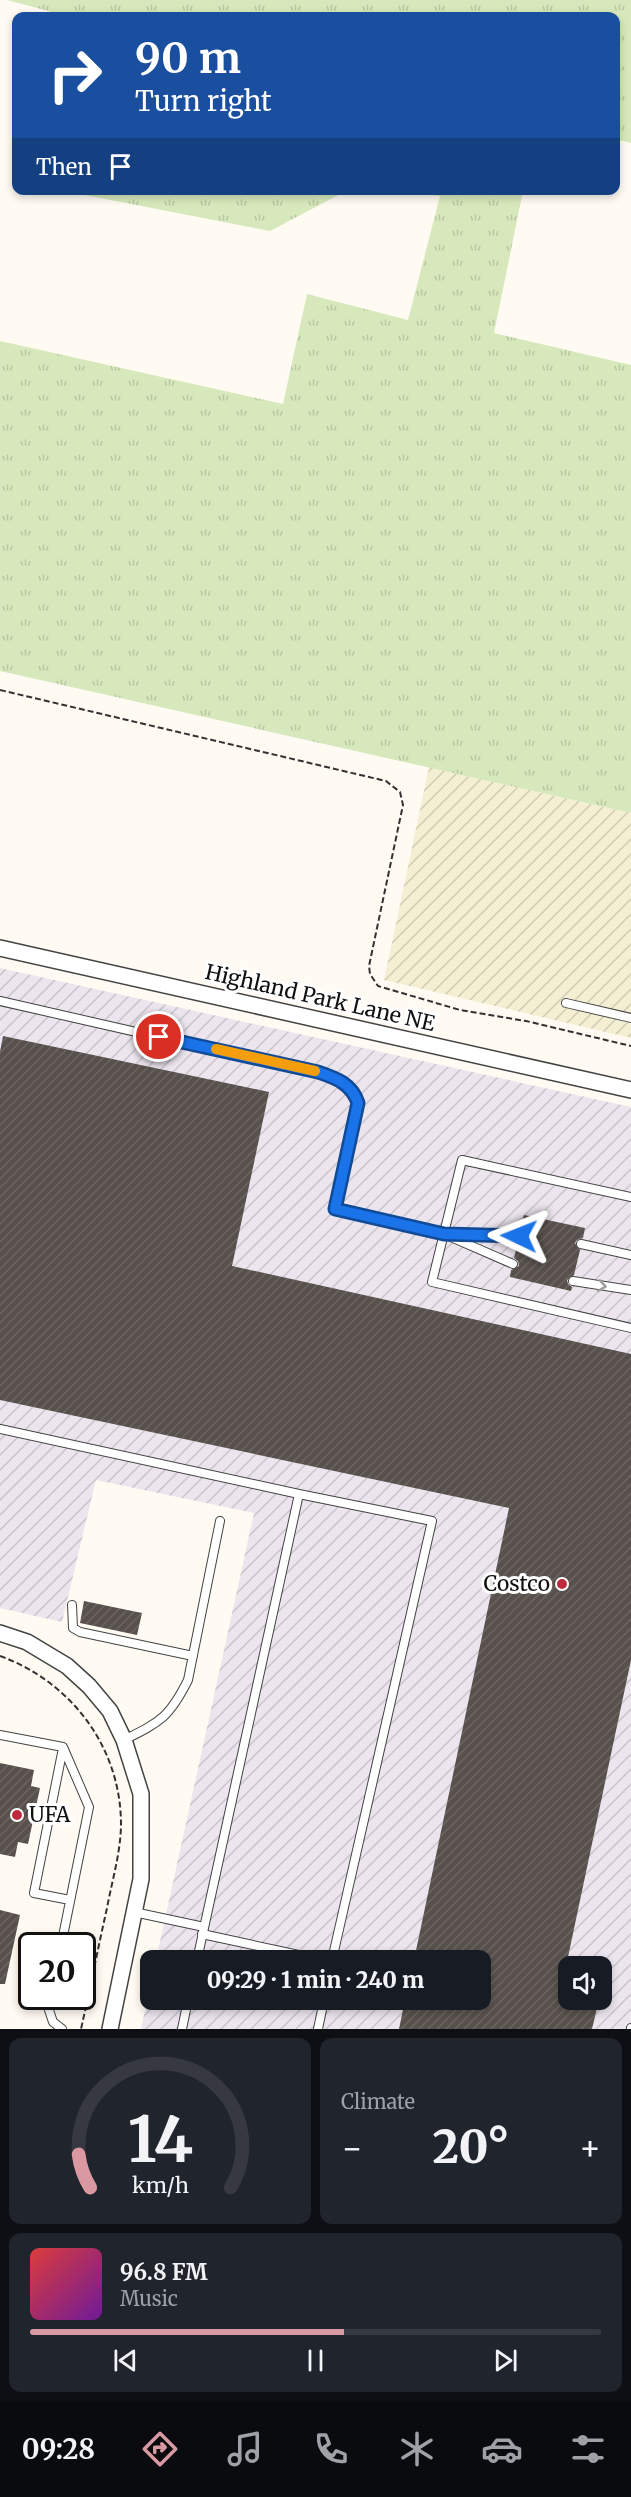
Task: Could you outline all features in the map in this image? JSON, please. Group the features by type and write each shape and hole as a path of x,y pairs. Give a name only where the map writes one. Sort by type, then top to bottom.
{"street":[{"name":"Highland Park Lane NE","path":"0,948 631,1090"},
{"path":"0,1633 27,1642 67,1666 89,1686 110,1711 123,1740 141,1794 141,1879 110,2029"}],"lane":[{"path":"0,1001 334,1077 347,1084 355,1094 358,1103 335,1209 444,1234 513,1264"},
{"path":"566,1003 631,1018"},
{"path":"631,1197 462,1160 432,1282 631,1328"},
{"path":"444,1234 519,1236"},
{"path":"581,1244 631,1255"},
{"path":"573,1281 631,1290"},
{"path":"0,1429 432,1521 334,1950"},
{"path":"199,1950 299,1494"},
{"path":"123,1740 159,1722 177,1702 188,1680 220,1521"},
{"path":"72,1605 73,1628 80,1632 193,1656"},
{"path":"0,1735 63,1747"},
{"path":"63,1747 34,1893 70,1900"},
{"path":"63,1747 89,1807 64,1932"},
{"path":"134,1912 282,1950"},
{"path":"49,2010 52,2022 62,2029"},
{"path":"182,2029 186,2010"},
{"path":"318,2029 322,2010"}],"path":[{"path":"0,690 386,781 400,792 403,805 369,966 370,974 378,986 460,1010 526,1021 631,1046"}],"shaded area":[{"path":"429,767 631,813 631,1038 384,980"},
{"path":"0,968 631,1107 631,2029 141,2029 145,2010 491,2010 491,1950 158,1950 254,1513 96,1480 62,1622 0,1608"}],"green space":[{"path":"7,0 631,0 631,143 620,140 620,12 52,12"},
{"path":"85,195 338,195 270,231"},
{"path":"431,195 522,195 494,333 631,365 631,813 0,671 0,341 283,404 307,294 408,320 440,196"}],"building":[{"name":"Costco","path":"3,1036 269,1092 232,1266 631,1354 631,1660 568,1956 558,1956 558,2010 597,2010 592,2029 399,2029 403,2010 491,2010 491,1950 416,1950 509,1508 0,1400 0,1052"},
{"path":"524,1215 585,1228 583,1238 575,1243 580,1250 574,1275 567,1280 572,1287 571,1291 510,1277 511,1270 519,1266 518,1261 514,1258 518,1242 525,1237 520,1230"},
{"path":"84,1601 142,1613 137,1635 80,1623"},
{"name":"UFA","path":"0,1763 34,1770 31,1786 40,1788 28,1844 18,1842 15,1857 0,1854"},
{"path":"0,1910 20,1915 5,1984 0,1984"}],"slow traffic":[{"path":"216,1049 315,1071"}],"place":[{"name":"Costco","path":"562,1584"},
{"name":"UFA","path":"17,1815"}],"route":[{"path":"159,1037 318,1072 347,1084 355,1094 358,1103 335,1209 444,1234 519,1236"}]}
